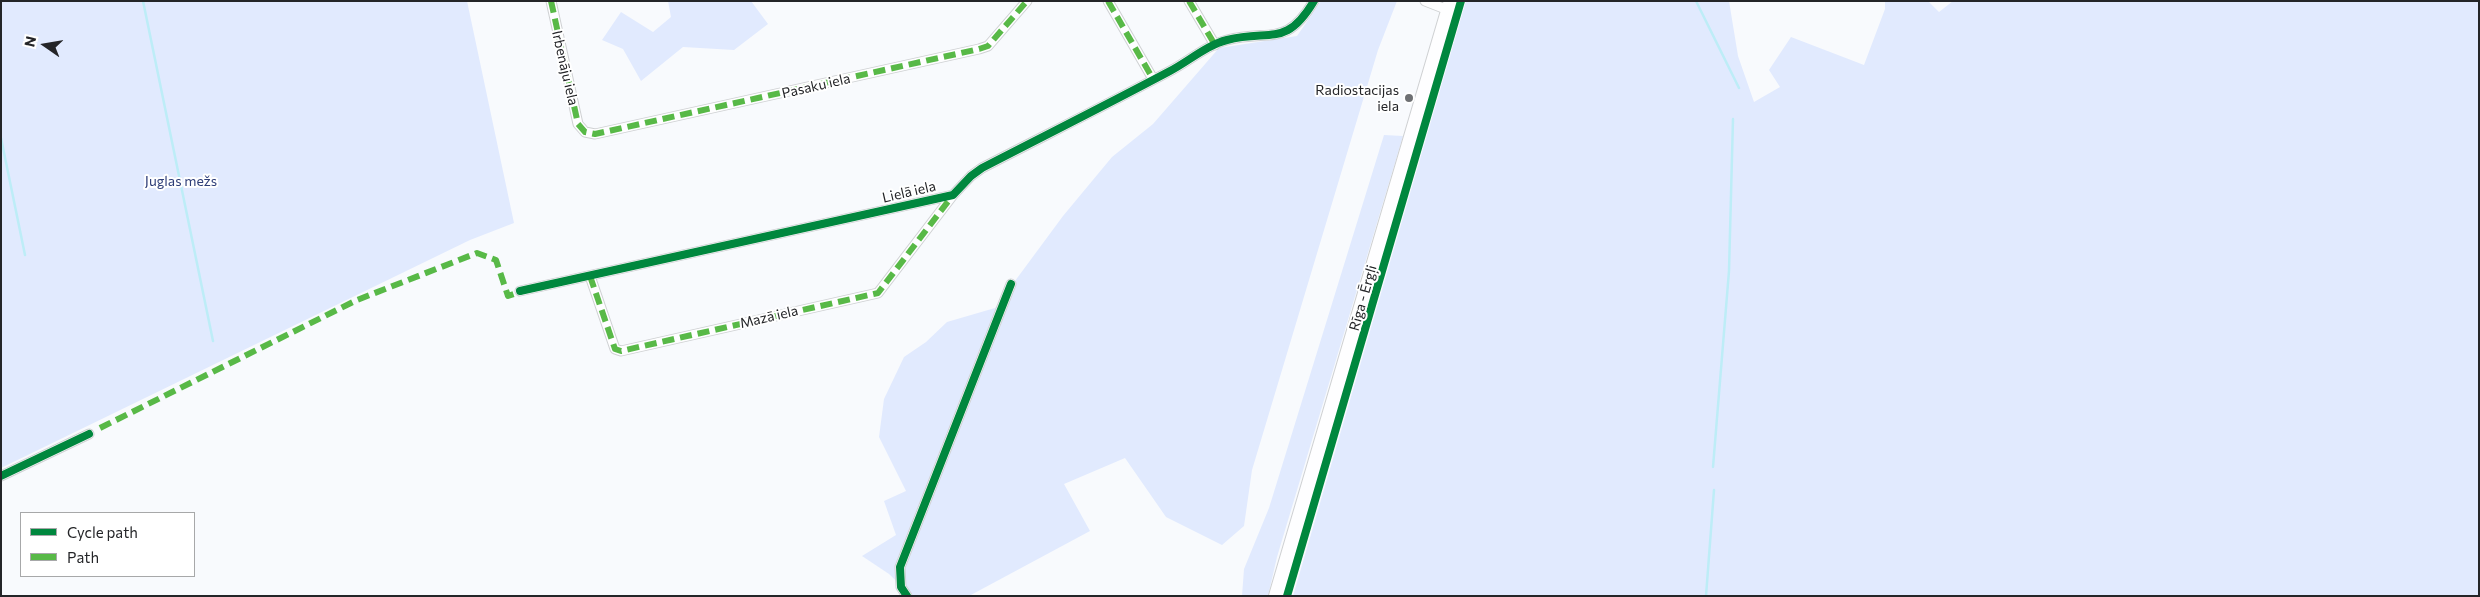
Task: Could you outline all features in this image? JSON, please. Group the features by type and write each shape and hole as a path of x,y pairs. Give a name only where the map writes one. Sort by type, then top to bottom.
{"main road":[{"name":"Rīga - Ērgļi","path":"1276,596 1450,6"}],"street":[{"name":"Irbenāju iela","path":"551,1 578,124 585,132"},
{"name":"Pasaku iela","path":"585,132 595,134 643,124 979,49 988,46 1027,1"},
{"path":"1108,1 1153,79"},
{"path":"1189,1 1215,45"},
{"name":"Lielā iela","path":"520,291 953,195 971,176 982,168 1215,45 1227,40 1281,34 1292,30 1314,1"},
{"path":"1425,1 1450,6"},
{"name":"Mazā iela","path":"590,276 615,349 621,351 878,293 953,195"},
{"path":"907,596 900,587 900,567 1011,284"},
{"path":"1,476 89,434"}],"green space":[{"name":"Juglas mežs","path":"1,1 467,1 514,223 470,240 1,468"},
{"path":"668,1 751,1 768,24 734,50 683,47 641,81 623,49 602,40 621,12 653,32 671,17"},
{"path":"1321,1 1397,1 1378,50 1252,470 1244,526 1222,545 1166,517 1125,458 1064,484 1090,531 969,596 912,596 889,574 862,556 896,535 884,501 906,491 879,437 884,399 904,357 926,342 947,322 995,308 1063,216 1112,157 1153,124 1219,48 1297,36"},
{"path":"1466,1 1729,1 1738,56 1754,102 1780,87 1769,70 1791,37 1864,65 1885,9 1885,1 1928,1 1939,12 1953,1 2479,1 2479,596 1293,596"},
{"path":"1384,135 1403,136 1277,557 1268,596 1242,596 1244,569 1269,508"}],"waterway":[{"path":"143,1 213,341"},
{"path":"1696,1 1739,88"},
{"path":"1713,467 1729,271 1733,119"},
{"path":"1,138 25,255"},
{"path":"1706,596 1714,490"}],"marked path":[{"path":"551,1 578,124 585,132 595,134 979,49 988,46 1027,1"},
{"path":"1108,1 1153,79"},
{"path":"1189,1 1215,45"},
{"path":"590,276 615,349 621,351 878,293 953,195"},
{"path":"100,428 357,300 477,253 496,260 508,296 525,290"}],"cycle path":[{"path":"520,291 953,195 971,176 982,168 1170,71 1205,49 1227,40 1286,31 1304,16 1314,1"},
{"path":"1287,596 1461,1"},
{"path":"907,596 901,587 900,567 1011,284"},
{"path":"1,476 89,434"}],"place":[{"name":"Radiostacijas iela","path":"1409,98"}]}
